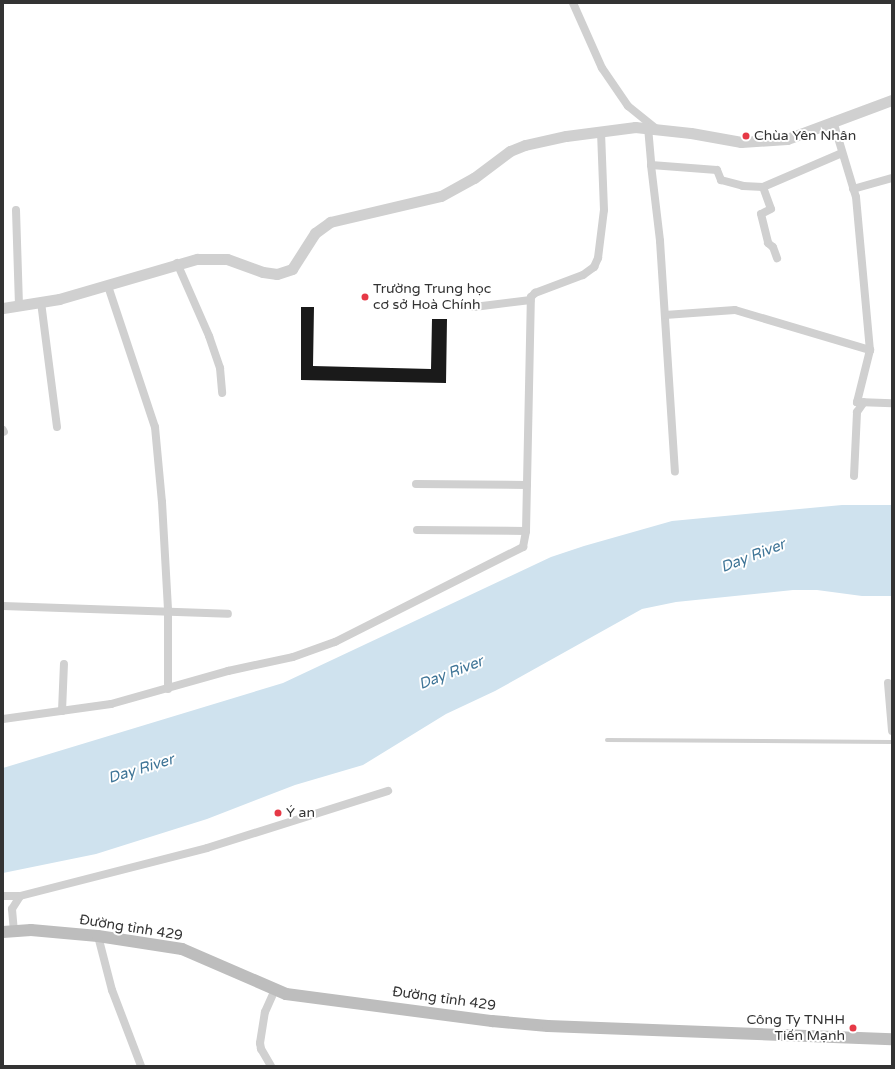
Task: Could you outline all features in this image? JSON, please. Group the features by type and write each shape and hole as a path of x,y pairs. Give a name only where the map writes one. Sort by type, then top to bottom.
{"main road":[{"name":"Đường tỉnh 429","path":"8,932 31,930 98,936 182,949 275,990 334,1002 548,1026 892,1039"}],"street":[{"path":"573,3 602,68 628,106 653,129"},
{"path":"3,308 42,302 108,286 177,263 197,259 227,259 262,272 277,274 292,268 315,233 330,222 441,196 474,178 510,150 526,145 601,132 653,129 759,142 787,139 892,100"},
{"path":"833,121 853,189 870,350 857,402 892,403"},
{"path":"653,129 651,165 665,315 675,472"},
{"path":"3,719 111,704 228,671 293,657 335,642 521,549 525,545 526,530 531,300 535,293 582,275 594,267 598,258 604,210 601,132"},
{"path":"651,165 717,170 722,180 743,186 763,187 842,153"},
{"path":"853,189 892,178"},
{"path":"763,187 771,209 761,214 768,243 773,247 777,258"},
{"path":"16,210 19,306"},
{"path":"177,263 209,336 220,368 222,393"},
{"path":"108,286 152,414 162,495 168,611 168,689"},
{"path":"474,307 531,300"},
{"path":"42,302 56,427"},
{"path":"665,315 735,310 870,350"},
{"path":"854,476 857,412 864,402"},
{"path":"416,484 527,485"},
{"path":"417,530 526,530"},
{"path":"3,606 68,610 168,611 228,614"},
{"path":"62,711 64,664"},
{"path":"888,683 892,731"},
{"path":"3,896 20,896 207,848 388,791"},
{"path":"8,932 12,909 20,896"},
{"path":"98,936 112,990 141,1066"},
{"path":"271,1066 261,1049 260,1043 265,1012 275,990"}],"lane":[{"path":"607,740 892,742"}],"water":[{"name":"Day River","path":"842,505 892,505 892,596 862,596 817,590 793,590 676,602 642,609 495,691 446,714 363,765 295,785 207,819 96,854 3,873 3,768 283,683 551,557 584,546 672,521"}],"building":[{"path":"301,307 314,307 313,366 431,369 432,319 447,319 446,383 301,380"}],"place":[{"name":"Chùa Yên Nhân","path":"746,136"},
{"name":"Trường Trung học cơ sở Hoà Chính","path":"365,297"},
{"name":"Ý an","path":"278,813"},
{"name":"Công Ty TNHH Tiến Mạnh","path":"853,1028"}]}
